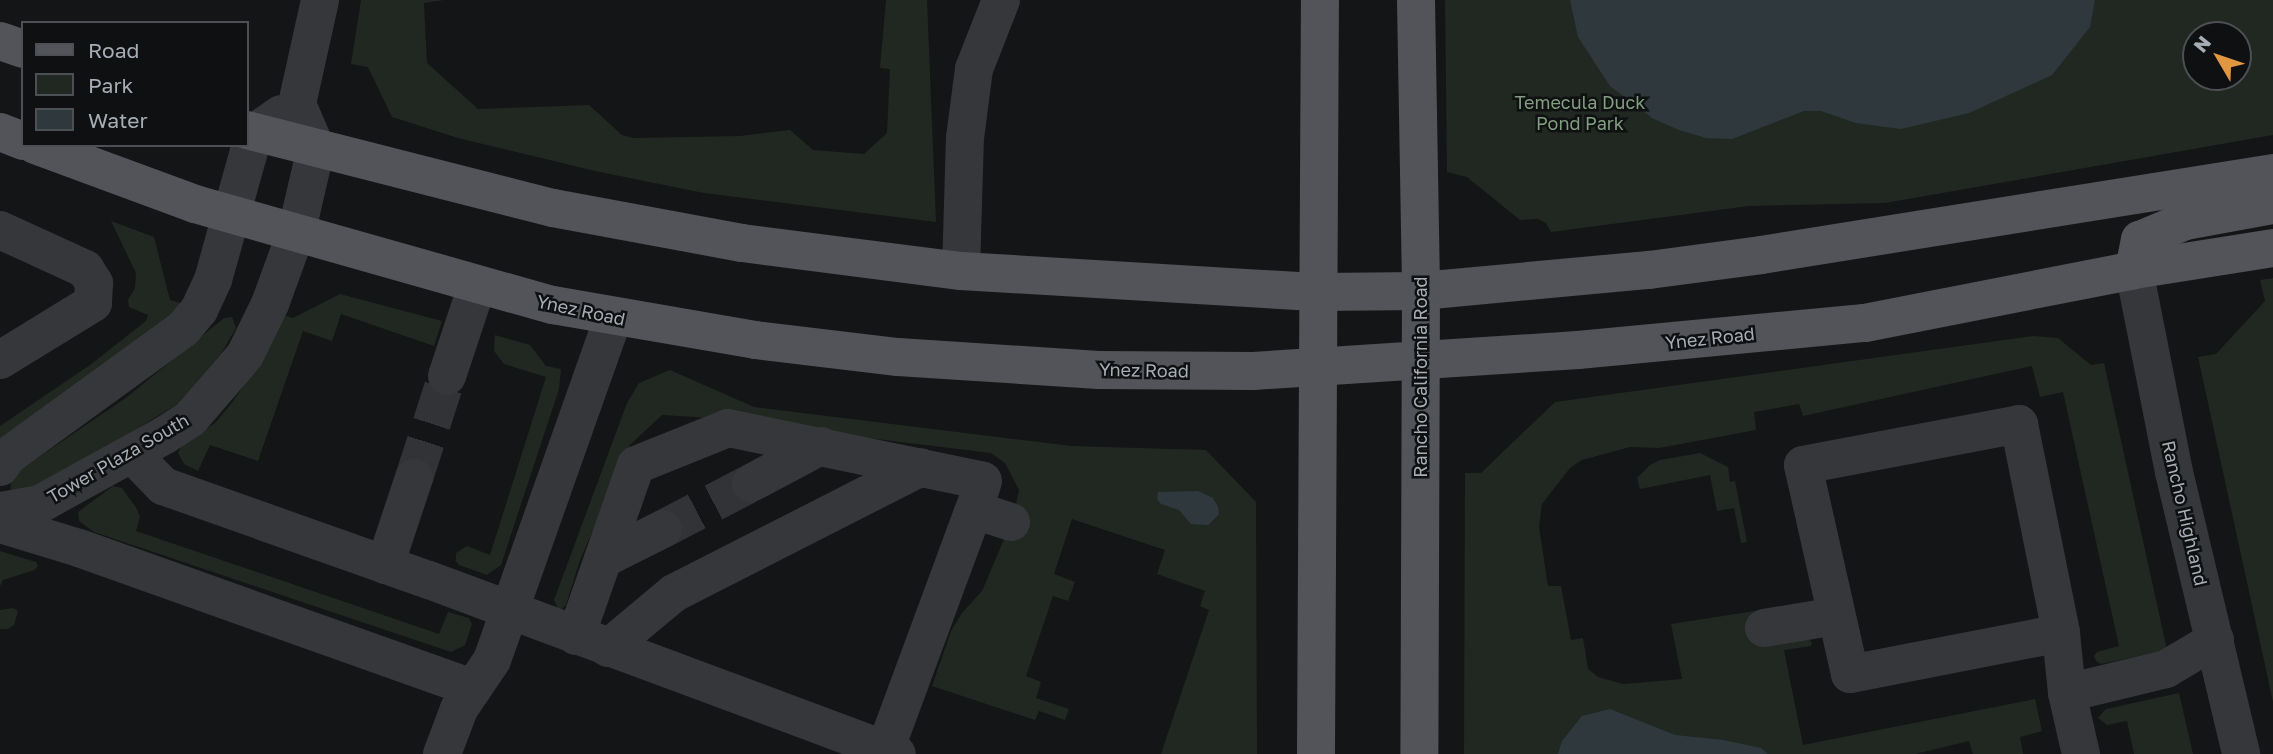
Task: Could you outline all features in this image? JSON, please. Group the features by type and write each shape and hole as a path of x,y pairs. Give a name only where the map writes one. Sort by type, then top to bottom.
{"main road":[{"path":"1316,754 1320,0"},
{"name":"Rancho California Road","path":"1416,0 1421,291 1419,754"},
{"path":"0,41 21,48"},
{"path":"250,131 553,208 742,243 961,271 1319,292 1421,291 1649,270 1761,255 2273,173"},
{"path":"0,132 21,140"},
{"name":"Ynez Road","path":"40,147 177,198 297,230 477,286 613,318 743,338 911,358 1099,370 1253,371 1578,350 1865,323 2134,270 2273,248"},
{"path":"2134,270 2140,240 2185,221 2273,205"}],"street":[{"path":"316,148 297,104 320,0"},
{"path":"961,271 965,138 974,69 1001,0"},
{"path":"250,131 297,104"},
{"path":"0,467 8,456 183,329 199,310 213,280 246,147"},
{"name":"Tower Plaza South","path":"0,511 41,520 132,454 190,419 245,355 273,297 297,230 316,148"},
{"path":"0,230 85,269 94,283 93,303 0,360"},
{"name":"Rancho Highland","path":"2134,270 2174,472 2241,754"},
{"path":"451,364 477,286"},
{"path":"442,754 459,709 492,660 613,318"},
{"path":"2061,633 1850,674 1803,466 2020,424 2061,633 2067,693 2081,754"},
{"path":"132,454 163,486 511,610 592,642 891,752 983,481 728,428 636,465 603,559 592,642"},
{"path":"751,483 821,446"},
{"path":"592,642 674,593 921,467"},
{"path":"385,565 414,478"},
{"path":"974,510 1011,522"},
{"path":"0,524 41,520 473,688"},
{"path":"603,559 663,529"},
{"path":"1764,628 1836,615"},
{"path":"2067,693 2166,669 2215,640"}],"green space":[{"path":"361,0 444,0 424,3 427,63 478,109 589,105 622,135 633,138 740,136 790,130 813,150 864,154 887,133 890,69 880,68 886,0 927,0 936,222 704,193 595,171 458,138 392,117 368,67 351,64"},
{"name":"Temecula Duck Pond Park","path":"1445,0 2273,0 2273,135 1885,203 1749,206 1551,232 1546,223 1538,219 1520,220 1467,177 1447,172"},
{"path":"111,221 154,237 170,300 183,304 163,330 0,444 0,426 90,365 146,321 148,315 129,307 128,300 135,288 136,273"},
{"path":"2273,278 2273,702 2198,357 2216,354 2265,301 2260,280"},
{"path":"340,294 442,321 434,346 341,314 332,341 303,331 258,461 210,445 198,471 184,464 178,453 182,445 215,423 231,404 253,372 281,314 293,318"},
{"path":"232,317 236,328 222,352 179,403 32,493 11,491 10,477 127,397 224,318"},
{"path":"495,335 530,345 546,366 561,369 559,389 501,565 487,575 459,565 456,553 467,546 490,555 546,377 504,364 494,351"},
{"path":"2033,336 2058,338 2091,365 2104,363 2167,650 2101,664 2096,661 2094,656 2097,652 2119,646 2063,392 2040,397 2032,366 1803,416 1799,404 1754,412 1756,430 1659,448 1630,447 1582,460 1570,468 1542,504 1539,527 1548,586 1561,586 1571,640 1583,638 1588,669 1598,677 1623,684 1682,679 1671,624 1755,611 1764,644 1809,639 1812,643 1811,646 1784,650 1803,745 2035,699 2042,731 2020,737 2023,754 1973,754 1969,741 1915,754 1464,754 1465,473 1481,473 1555,402"},
{"path":"670,370 754,407 1072,446 1206,450 1256,502 1257,754 1161,754 1209,610 1200,606 1205,591 1157,574 1165,550 1072,519 1054,574 1075,582 1068,601 1053,596 1026,676 1041,682 1036,698 1069,709 1065,720 1039,711 1035,720 932,686 951,631 962,613 982,591 1013,518 1019,490 1005,463 991,453 662,415 630,445 580,560 566,605 559,611 554,600 627,403 639,383"},
{"path":"1700,453 1728,467 1730,482 1735,481 1747,542 1741,543 1734,508 1717,511 1710,475 1640,489 1637,478 1650,465 1660,460"},
{"path":"113,486 122,488 137,509 140,517 136,531 439,634 448,612 469,618 472,624 465,645 451,652 94,532 79,521 78,512"},
{"path":"0,551 36,562 38,566 35,570 3,580 0,586"},
{"path":"13,608 18,611 14,625 8,629 0,629 0,610"},
{"path":"2179,693 2193,754 2134,754 2127,721 2107,725 2098,718 2106,709"}],"water":[{"path":"1570,0 2095,0 2090,27 2052,75 1969,113 1901,129 1856,123 1821,111 1804,111 1732,139 1706,138 1679,130 1652,118 1610,86 1578,37"},
{"path":"1198,491 1213,498 1218,507 1219,514 1208,525 1191,524 1179,510 1161,504 1157,499 1158,492"},
{"path":"1610,709 1675,735 1723,740 1761,748 1768,754 1558,754 1562,741 1582,716"}],"tunnel":[{"path":"414,478 447,376"},
{"path":"663,529 751,483"}]}
